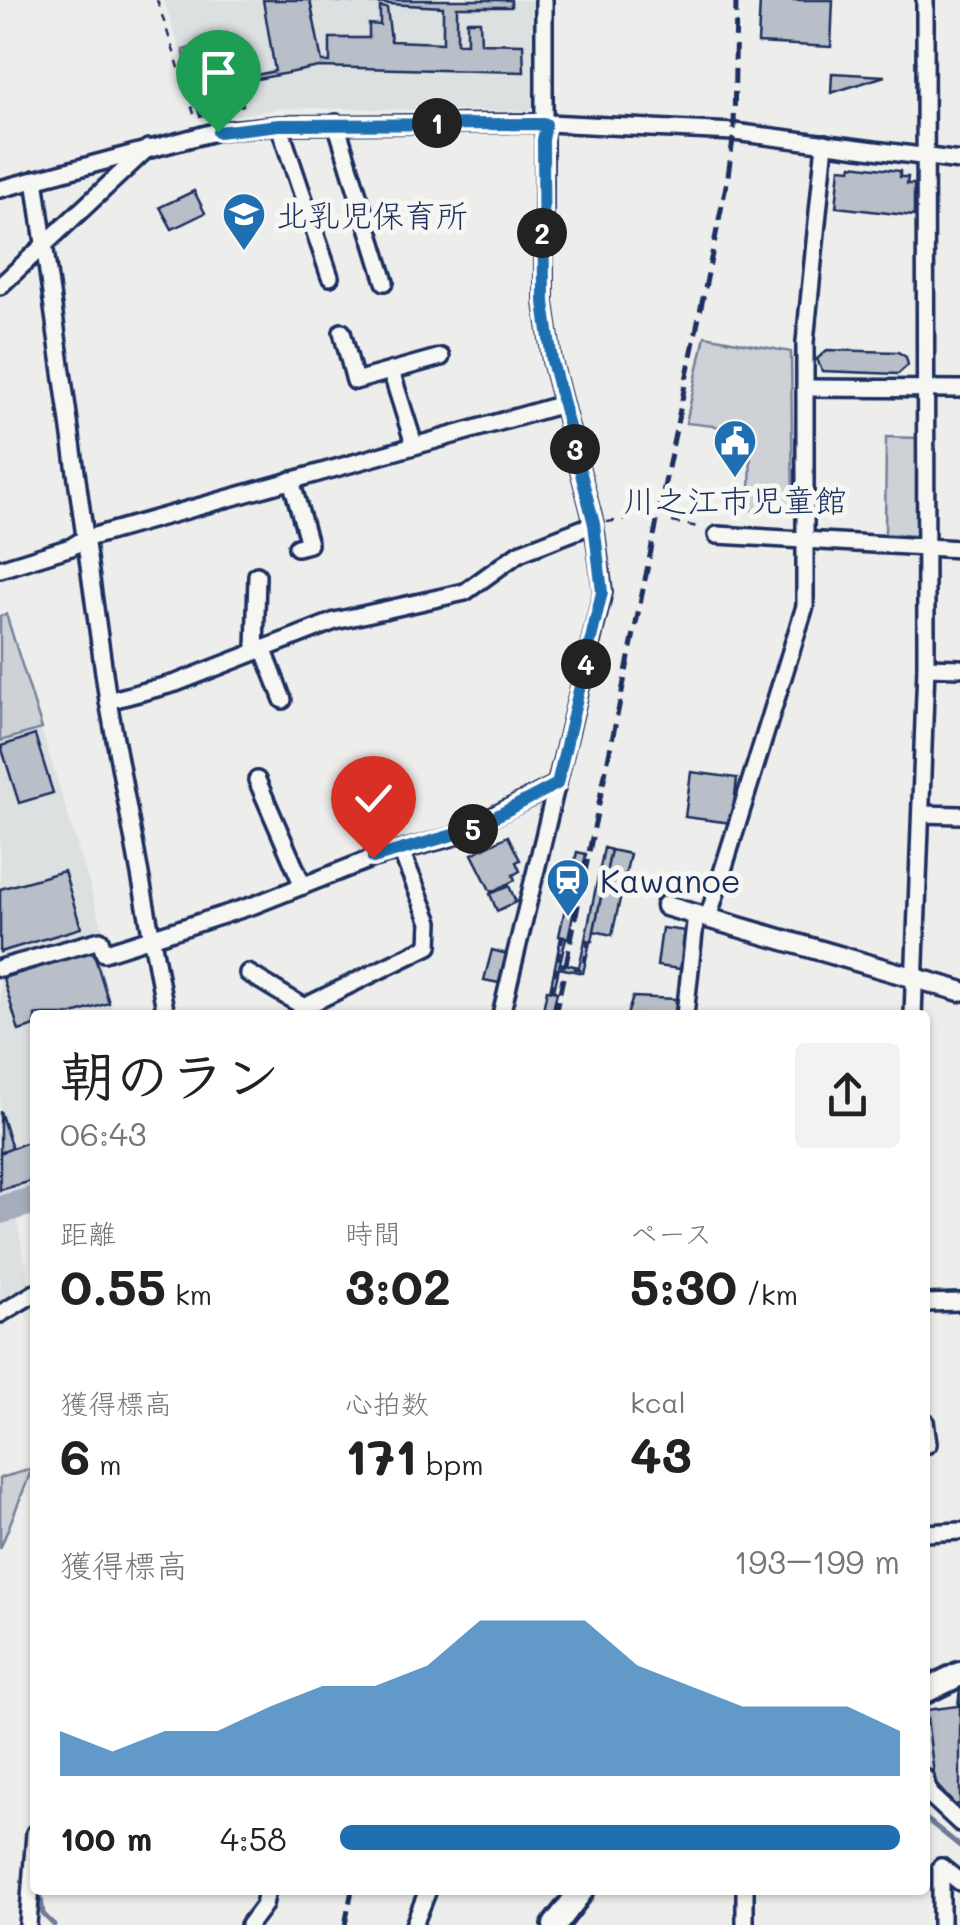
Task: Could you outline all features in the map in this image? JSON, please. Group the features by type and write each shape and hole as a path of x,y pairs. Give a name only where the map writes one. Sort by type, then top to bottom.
{"highway":[{"path":"930,1689 960,1674"},
{"path":"555,1925 578,1895"}],"main road":[{"path":"666,906 960,992"}],"street":[{"path":"502,1010 602,592 594,524 563,404 544,302 544,0"},
{"path":"913,1010 926,666 925,0"},
{"path":"336,124 386,282"},
{"path":"0,189 148,148 218,132 279,125 546,124 734,132 960,161"},
{"path":"279,125 330,277"},
{"path":"686,1010 702,916 805,606 805,342 825,143"},
{"path":"0,286 148,148"},
{"path":"35,179 108,701 165,1010"},
{"path":"342,332 355,381 441,357"},
{"path":"391,371 414,444"},
{"path":"805,388 960,389"},
{"path":"0,569 70,547 84,538 563,404"},
{"path":"292,480 309,544 298,548"},
{"path":"108,701 176,683 335,621 466,592 519,553 594,524"},
{"path":"717,535 960,550"},
{"path":"257,575 259,649 283,700"},
{"path":"926,666 960,668"},
{"path":"257,780 303,886"},
{"path":"0,968 100,940 104,953 153,937 470,830 557,784"},
{"path":"921,814 960,814"},
{"path":"248,973 304,1007 429,946 430,922 400,851"},
{"path":"0,1314 30,1296"},
{"path":"930,1303 960,1302"},
{"path":"930,1533 960,1531"},
{"path":"930,1796 960,1823"},
{"path":"941,1925 941,1867 960,1882"},
{"path":"28,1925 30,1895"},
{"path":"250,1925 266,1895"},
{"path":"414,1925 426,1895"},
{"path":"745,1895 745,1925"}],"path":[{"path":"156,0 196,120"},
{"path":"594,524 636,518"},
{"path":"672,522 695,524 717,535"},
{"path":"552,991 563,937"},
{"path":"558,965 582,970 588,941"}],"shaded area":[{"path":"164,0 535,0 536,105 530,111 282,108 202,121"},
{"path":"705,336 791,352 793,511 750,510 751,430 686,423"},
{"path":"886,437 919,438 918,536 885,534"},
{"path":"6,614 105,935 0,965 0,616"},
{"path":"6,614 42,729 0,741 0,616"},
{"path":"97,945 111,1010 30,1010 30,1196 13,1201 30,1292 0,1309 0,973"},
{"path":"30,1470 0,1549 0,1478"}],"water":[{"path":"237,36 245,70 192,84 183,50"}],"building":[{"path":"263,0 310,0 322,62 330,62 330,38 369,38 369,24 380,25 380,7 387,8 391,41 443,43 443,7 315,0 511,0 511,7 457,7 457,43 467,43 467,21 480,21 481,43 523,44 524,72 319,67 237,83 243,105 200,116 191,89 275,71"},
{"path":"760,0 833,0 831,47 758,43"},
{"path":"832,73 885,76 831,93"},
{"path":"852,165 900,171 900,177 908,177 907,184 914,184 914,216 836,207 840,168 851,169"},
{"path":"194,191 205,213 172,229 160,207"},
{"path":"827,350 898,352 906,357 908,365 898,374 822,371 817,359"},
{"path":"35,735 53,793 19,803 1,746"},
{"path":"691,772 737,778 732,823 685,817"},
{"path":"508,836 520,860 516,862 520,871 513,875 515,880 491,892 472,854"},
{"path":"604,848 611,850 592,941 585,940"},
{"path":"611,850 630,854 612,935 594,931"},
{"path":"577,852 586,854 568,938 559,936"},
{"path":"64,871 81,928 0,952 0,889"},
{"path":"509,886 516,902 497,911 490,894"},
{"path":"662,928 686,931 681,969 657,966"},
{"path":"561,937 566,938 560,963 579,967 585,941 590,942 583,973 559,968 554,991 550,991"},
{"path":"492,950 511,955 504,984 484,980"},
{"path":"93,951 109,1003 86,1010 30,1010 30,1028 19,1031 3,978"},
{"path":"547,990 557,992 553,1010 543,1010"},
{"path":"633,997 676,999 675,1010 629,1010"},
{"path":"0,1111 12,1149 0,1153"},
{"path":"30,1141 30,1181 0,1190 0,1153"},
{"path":"960,1689 960,1804 955,1805 935,1783 930,1710 958,1706"}],"waterway":[{"path":"0,1210 30,1201"},
{"path":"930,1822 960,1846"},
{"path":"41,1895 43,1914 54,1925"}],"railway":[{"path":"566,964 728,176 734,132 736,0"},
{"path":"556,1010 565,969"},
{"path":"345,1925 351,1895"}],"place":[{"name":"北乳児保育所","path":"244,252"},
{"name":"川之江市児童館","path":"735,479"},
{"name":"Kawanoe","path":"568,918"}],"route":[{"path":"218,132 279,125 546,124 544,302 552,361 594,524 602,592 588,657 557,784 470,830 373,858"}]}
